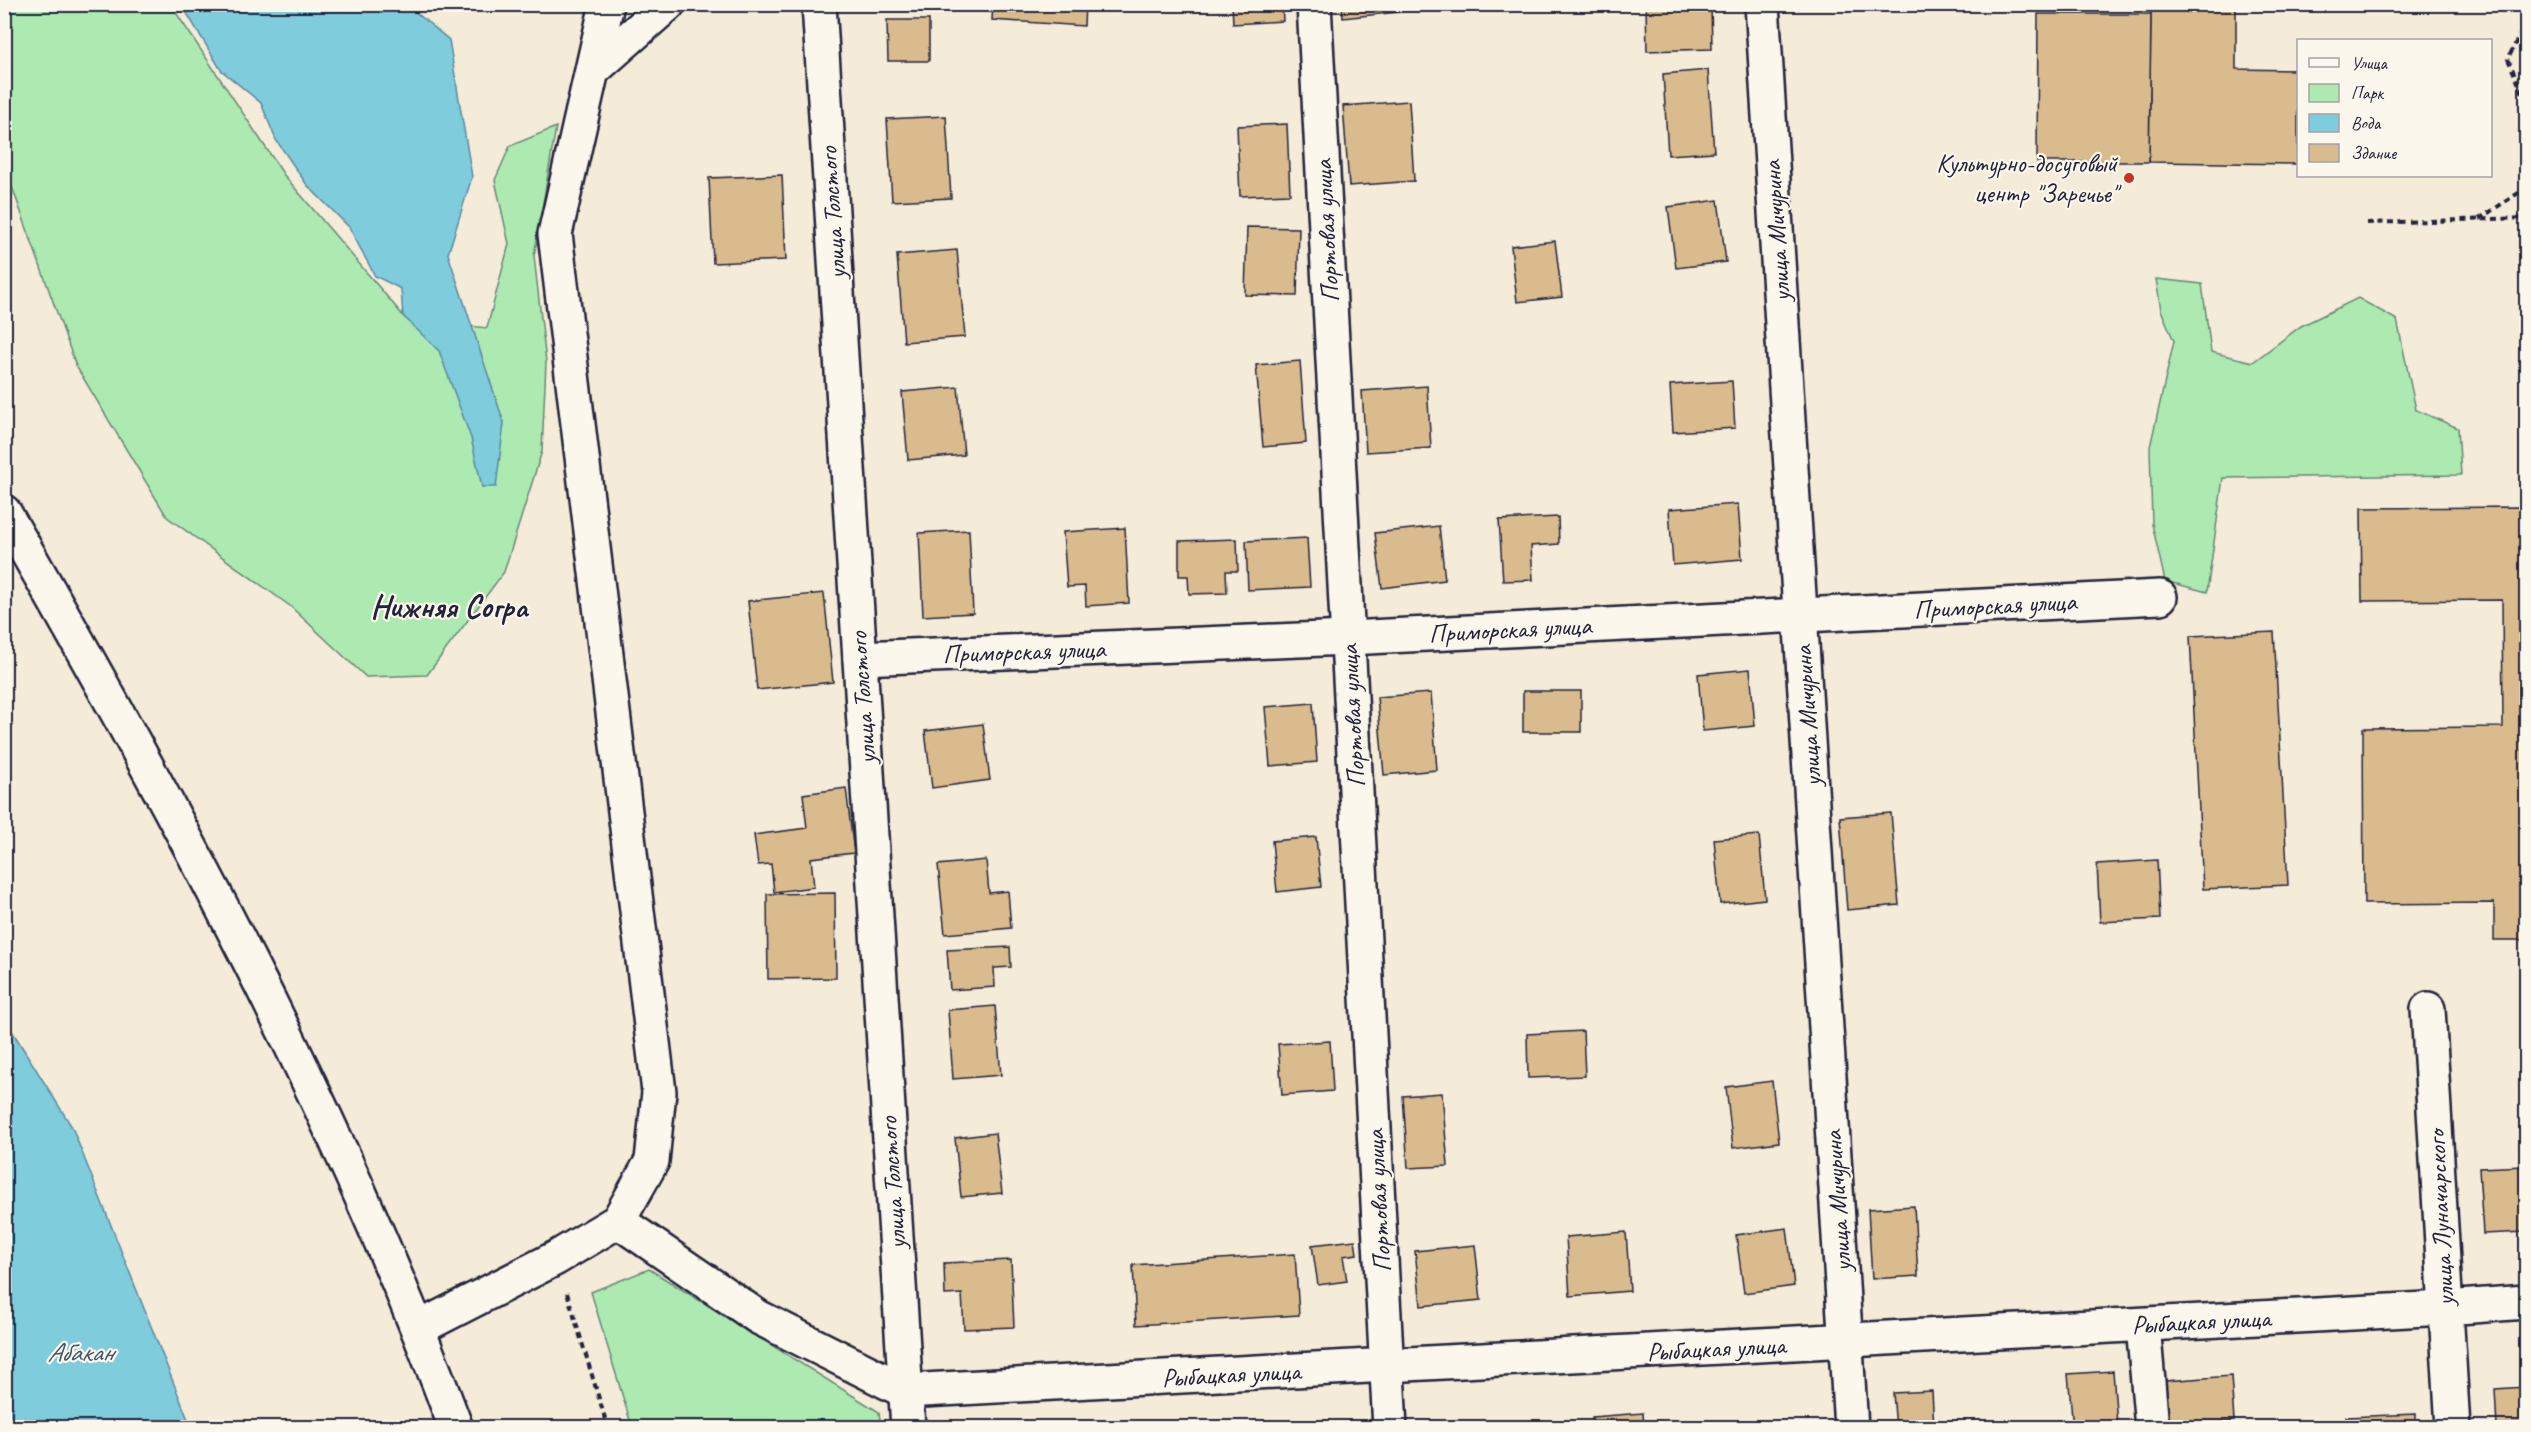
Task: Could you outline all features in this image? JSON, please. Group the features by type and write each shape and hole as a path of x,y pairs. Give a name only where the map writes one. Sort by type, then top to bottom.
{"street":[{"path":"419,1328 556,1258 618,1221 652,1161 659,1092 555,234 607,4"},
{"path":"593,70 668,4"},
{"name":"улица Толстого","path":"819,4 908,1428"},
{"name":"Портовая улица","path":"1314,4 1390,1428"},
{"name":"улица Мичурина","path":"1762,4 1851,1428"},
{"path":"4,512 140,753 286,1034 419,1328 456,1428"},
{"name":"Приморская улица","path":"860,658 1348,638 2160,597"},
{"name":"улица Луначарского","path":"2428,1009 2453,1428"},
{"path":"618,1221 758,1317 905,1391"},
{"name":"Рыбацкая улица","path":"905,1391 2143,1325 2526,1302"},
{"path":"2143,1325 2152,1428"}],"path":[{"path":"2526,21 2508,59 2526,100"},
{"path":"2478,219 2526,188"},
{"path":"2367,223 2526,218"},
{"path":"556,1258 608,1428"}],"green space":[{"path":"4,5 171,5 284,175 406,319 487,328 509,244 495,180 510,146 556,127 534,256 546,362 542,451 504,572 427,675 366,677 290,606 167,517 76,366 5,167"},
{"path":"2156,279 2202,284 2211,352 2253,362 2301,326 2358,298 2397,320 2416,410 2458,428 2461,475 2223,478 2207,592 2165,581 2152,524 2150,447 2174,341 2161,310"},
{"path":"649,1269 879,1412 881,1427 632,1427 591,1292"}],"water":[{"path":"182,5 407,5 449,40 472,177 448,254 504,423 496,487 482,487 471,438 439,351 403,316 401,289 375,276 349,227 307,185 276,140 261,103 221,70"},
{"name":"Абакан","path":"4,1018 72,1127 191,1427 5,1427"}],"building":[{"path":"993,4 1085,4 1084,26 992,20"},
{"path":"1232,4 1282,4 1283,21 1233,24"},
{"path":"1342,4 1398,4 1398,12 1343,18"},
{"path":"1646,4 1711,4 1712,49 1647,51"},
{"path":"2151,4 2236,4 2236,69 2297,70 2297,164 2149,162"},
{"path":"2038,14 2151,14 2149,162 2037,162"},
{"path":"887,20 929,20 929,61 888,61"},
{"path":"1708,70 1714,152 1668,155 1663,74"},
{"path":"1409,101 1414,181 1349,186 1343,106"},
{"path":"946,116 951,198 892,201 887,119"},
{"path":"1287,124 1290,194 1240,196 1237,126"},
{"path":"782,175 786,260 713,263 709,178"},
{"path":"1718,200 1726,262 1676,268 1668,207"},
{"path":"1247,227 1299,228 1297,296 1245,295"},
{"path":"1555,241 1562,297 1517,302 1511,246"},
{"path":"957,250 965,337 904,342 897,255"},
{"path":"1300,361 1306,443 1263,447 1256,365"},
{"path":"1732,381 1735,428 1673,432 1670,385"},
{"path":"1427,386 1431,448 1366,452 1362,391"},
{"path":"958,387 964,455 908,460 902,392"},
{"path":"1738,504 1742,559 1673,565 1669,509"},
{"path":"2526,507 2526,940 2494,940 2494,903 2364,904 2363,728 2503,727 2502,600 2362,601 2361,508"},
{"path":"1558,517 1559,544 1531,546 1533,580 1503,581 1499,520"},
{"path":"1439,526 1445,580 1382,588 1375,533"},
{"path":"1125,528 1129,603 1086,606 1085,586 1067,587 1063,532"},
{"path":"969,530 973,613 923,616 919,533"},
{"path":"1307,538 1310,587 1248,590 1246,541"},
{"path":"1237,539 1238,571 1226,571 1227,593 1189,594 1188,576 1179,576 1179,541"},
{"path":"824,593 833,682 757,690 748,601"},
{"path":"2274,632 2288,885 2203,889 2190,636"},
{"path":"1750,669 1755,726 1703,731 1698,674"},
{"path":"1523,691 1581,691 1581,732 1523,732"},
{"path":"1431,693 1437,770 1384,775 1377,697"},
{"path":"1313,703 1317,762 1270,766 1265,707"},
{"path":"983,724 990,780 932,788 925,731"},
{"path":"846,788 854,853 811,858 814,887 774,892 771,864 758,865 754,835 807,828 803,794"},
{"path":"1891,813 1899,905 1847,910 1840,817"},
{"path":"1759,835 1765,899 1720,904 1714,839"},
{"path":"1316,837 1321,887 1277,892 1272,841"},
{"path":"986,860 989,893 1008,891 1011,928 945,934 938,865"},
{"path":"2157,860 2160,919 2100,922 2097,864"},
{"path":"835,893 836,978 768,979 767,894"},
{"path":"1010,947 1011,967 994,968 995,987 950,990 947,950"},
{"path":"995,1006 1001,1075 953,1079 948,1010"},
{"path":"1583,1031 1585,1076 1528,1078 1527,1034"},
{"path":"1330,1041 1333,1091 1282,1095 1278,1044"},
{"path":"1772,1081 1779,1142 1733,1148 1726,1087"},
{"path":"1442,1093 1448,1166 1408,1168 1403,1096"},
{"path":"995,1133 1002,1193 961,1197 955,1138"},
{"path":"2526,1166 2526,1232 2483,1234 2479,1168"},
{"path":"1914,1206 1918,1276 1872,1279 1868,1209"},
{"path":"1787,1228 1794,1286 1744,1293 1736,1235"},
{"path":"1626,1232 1630,1291 1570,1296 1566,1237"},
{"path":"1355,1240 1357,1254 1343,1256 1347,1281 1318,1285 1312,1245"},
{"path":"1475,1245 1481,1300 1421,1306 1415,1251"},
{"path":"1295,1254 1299,1315 1136,1325 1133,1265"},
{"path":"1011,1260 1014,1327 964,1329 962,1294 945,1295 944,1263"},
{"path":"2113,1371 2117,1424 2073,1428 2068,1374"},
{"path":"2231,1376 2234,1421 2168,1426 2165,1381"},
{"path":"2526,1387 2526,1428 2497,1428 2495,1389"},
{"path":"1932,1391 1934,1428 1896,1428 1893,1393"},
{"path":"1643,1413 1644,1428 1592,1428 1592,1417"},
{"path":"2416,1414 2416,1428 2347,1428 2346,1417"}],"place":[{"name":"Культурно-досуговый центр \"Заречье\"","path":"2129,178"}],"district":[{"name":"Нижняя Согра","path":"449,606"}]}
